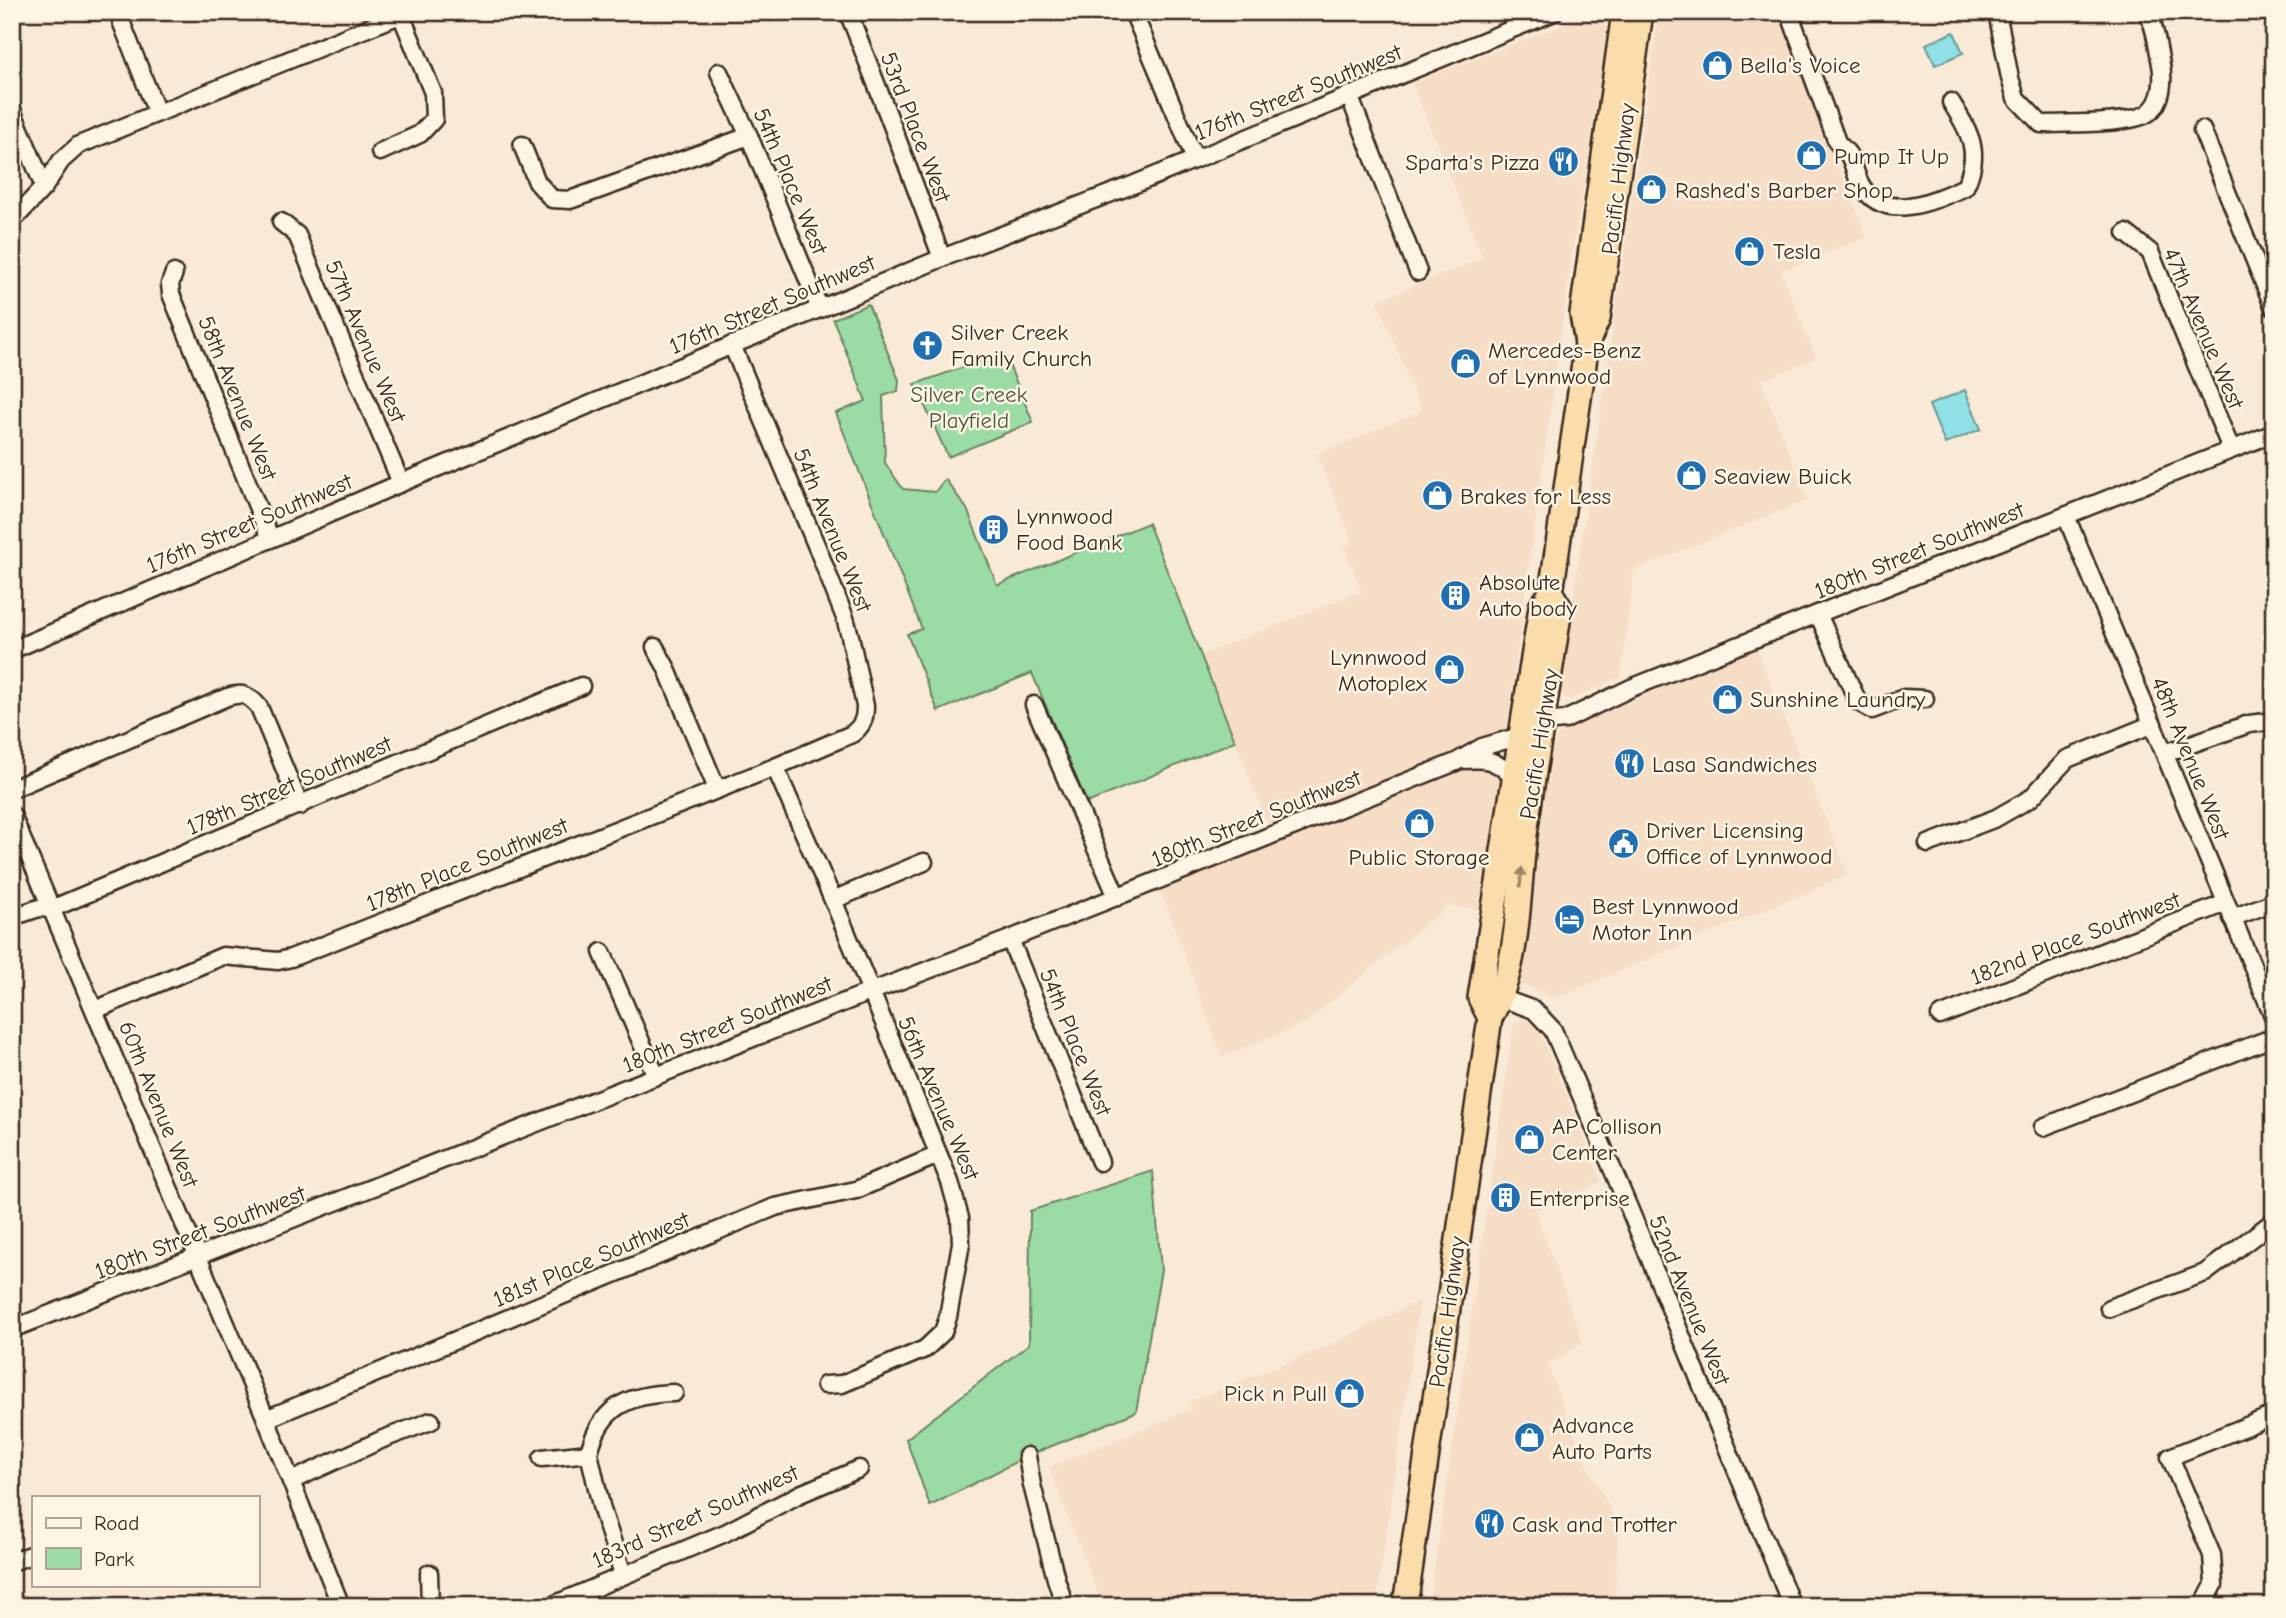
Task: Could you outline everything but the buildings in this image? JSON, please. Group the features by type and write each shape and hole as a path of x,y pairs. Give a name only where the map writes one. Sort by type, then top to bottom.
{"highway":[{"path":"1606,12 1623,23"},
{"name":"Pacific Highway","path":"1490,1018 1480,998 1486,958 1541,607 1551,593 1587,343 1598,319 1603,290 1641,12"},
{"name":"Pacific Highway","path":"1587,343 1582,314 1623,23"},
{"path":"1596,216 1601,236 1597,275 1603,290"},
{"name":"Pacific Highway","path":"1405,1606 1490,1018 1501,998 1515,928 1526,825 1560,608 1551,593"},
{"path":"1531,669 1536,692 1535,714 1543,722"},
{"path":"1520,736 1526,750 1522,793 1526,825"},
{"path":"1486,958 1501,998"}],"street":[{"name":"53rd Place West","path":"848,12 942,258"},
{"path":"1133,12 1195,159"},
{"name":"176th Street Southwest","path":"12,650 270,538 942,258 1135,184 1554,12"},
{"path":"1789,12 1837,142 1848,154 1861,186 1880,203 1903,208 1935,200 1965,187 1973,171 1975,153 1965,126 1951,102"},
{"path":"1997,12 2016,98 2041,124 2127,120 2148,113 2161,94 2162,67 2147,12"},
{"path":"12,218 44,187 61,161 79,145 403,13 433,93 434,119 420,134 380,152"},
{"path":"121,21 157,113"},
{"name":"54th Place West","path":"719,72 749,136 820,309"},
{"path":"1349,96 1418,272"},
{"path":"12,110 44,187"},
{"path":"2202,130 2274,308"},
{"path":"522,145 537,182 552,199 570,201 749,136"},
{"name":"57th Avenue West","path":"281,222 297,235 401,483"},
{"name":"47th Avenue West","path":"2126,233 2150,252 2231,449"},
{"name":"58th Avenue West","path":"174,273 170,284 171,294 270,538"},
{"name":"54th Avenue West","path":"732,345 819,552 850,636 865,716 862,727 852,734"},
{"name":"180th Street Southwest","path":"1543,722 1560,722 1631,688 2274,433"},
{"name":"48th Avenue West","path":"2066,516 2274,1018"},
{"path":"1818,614 1858,702 1872,710 1904,698 1925,699"},
{"path":"655,647 718,789"},
{"name":"178th Street Southwest","path":"12,917 39,908 51,909 581,686"},
{"path":"12,789 227,697 242,694 259,707 300,806"},
{"path":"1547,694 1570,711 1582,711"},
{"path":"1034,705 1117,897"},
{"path":"2165,753 2249,723 2274,721"},
{"path":"1928,845 1996,818 2031,798 2067,760 2153,724"},
{"name":"178th Place Southwest","path":"95,1010 223,956 278,961 291,958 852,734"},
{"name":"180th Street Southwest","path":"12,1329 1117,897 1459,760 1482,747 1520,736"},
{"path":"1459,760 1491,760 1514,778"},
{"name":"56th Avenue West","path":"775,767 956,1197 962,1232 948,1317 943,1332 925,1349 842,1384 825,1385"},
{"name":"60th Avenue West","path":"12,815 266,1419 341,1606"},
{"path":"833,900 924,862"},
{"name":"182nd Place Southwest","path":"1940,1016 2229,911 2274,902"},
{"name":"54th Place West","path":"1010,939 1100,1162"},
{"path":"601,952 656,1076"},
{"name":"52nd Avenue West","path":"1501,998 1534,1010 1553,1030 1792,1606"},
{"path":"2043,1127 2274,1037"},
{"name":"181st Place Southwest","path":"266,1419 775,1207 856,1190 938,1155"},
{"path":"2109,1308 2205,1272 2274,1220"},
{"path":"623,1574 602,1510 589,1453 593,1435 602,1419 611,1411 646,1394 674,1393"},
{"path":"2204,1605 2214,1585 2212,1555 2170,1457 2274,1415"},
{"path":"291,1481 383,1439 431,1421"},
{"path":"542,1458 589,1453"},
{"path":"1027,1456 1032,1485 1065,1606"},
{"name":"183rd Street Southwest","path":"551,1606 725,1533 800,1494 859,1469"},
{"path":"12,1562 32,1554"},
{"path":"429,1573 430,1606"}],"shaded area":[{"path":"1659,12 1777,12 1867,237 1781,271 1816,358 1761,381 1808,500 1634,570 1621,677 1572,699 1565,698 1560,688"},
{"path":"1581,18 1600,20 1608,30 1568,281 1507,728 1270,829 1201,655 1362,591 1344,547 1353,543 1317,454 1422,411 1377,301 1483,258 1412,83"},
{"path":"1756,648 1848,875 1556,998 1522,984 1518,977 1557,736 1568,728"},
{"path":"1476,765 1490,768 1502,783 1478,909 1448,906 1306,1022 1222,1057 1160,888 1458,768"},
{"path":"1522,1019 1540,1032 1602,1182 1535,1211 1583,1343 1547,1365 1580,1450 1619,1527 1614,1606 1429,1606 1513,1027"},
{"name":"Pick n Pull","path":"1420,1300 1376,1606 1103,1606 1049,1467 1192,1409 1189,1402 1328,1346"}],"green space":[{"path":"868,304 899,380 898,391 883,396 885,463 903,489 935,492 945,479 967,509 997,585 1148,523 1235,741 1087,803 1032,673 938,711 907,634 922,629 836,413 866,401 833,319"},
{"name":"Silver Creek Playfield","path":"1004,353 1033,422 948,457 915,384"},
{"path":"1153,1171 1161,1270 1136,1412 1027,1456 930,1506 906,1439 1029,1344 1030,1211"}],"water":[{"path":"1954,32 1963,53 1935,65 1926,44"},
{"path":"1965,390 1981,429 1945,444 1929,405"}],"place":[{"name":"Bella's Voice","path":"1717,65"},
{"name":"Pump It Up","path":"1811,156"},
{"name":"Sparta's Pizza","path":"1563,162"},
{"name":"Rashed's Barber Shop","path":"1652,190"},
{"name":"Tesla","path":"1750,251"},
{"name":"Silver Creek Family Church","path":"928,345"},
{"name":"Mercedes-Benz of Lynnwood","path":"1465,363"},
{"name":"Seaview Buick","path":"1691,476"},
{"name":"Brakes for Less","path":"1437,496"},
{"name":"Lynnwood Food Bank","path":"993,529"},
{"name":"Absolute Auto body","path":"1456,595"},
{"name":"Lynnwood Motoplex","path":"1450,670"},
{"name":"Sunshine Laundry","path":"1727,699"},
{"name":"Lasa Sandwiches","path":"1629,764"},
{"name":"Public Storage","path":"1419,823"},
{"name":"Driver Licensing Office of Lynnwood","path":"1623,843"},
{"name":"Best Lynnwood Motor Inn","path":"1569,919"},
{"name":"AP Collison Center","path":"1529,1139"},
{"name":"Enterprise","path":"1506,1198"},
{"name":"Pick n Pull","path":"1350,1393"},
{"name":"Advance Auto Parts","path":"1529,1438"},
{"name":"Cask and Trotter","path":"1489,1524"}]}
